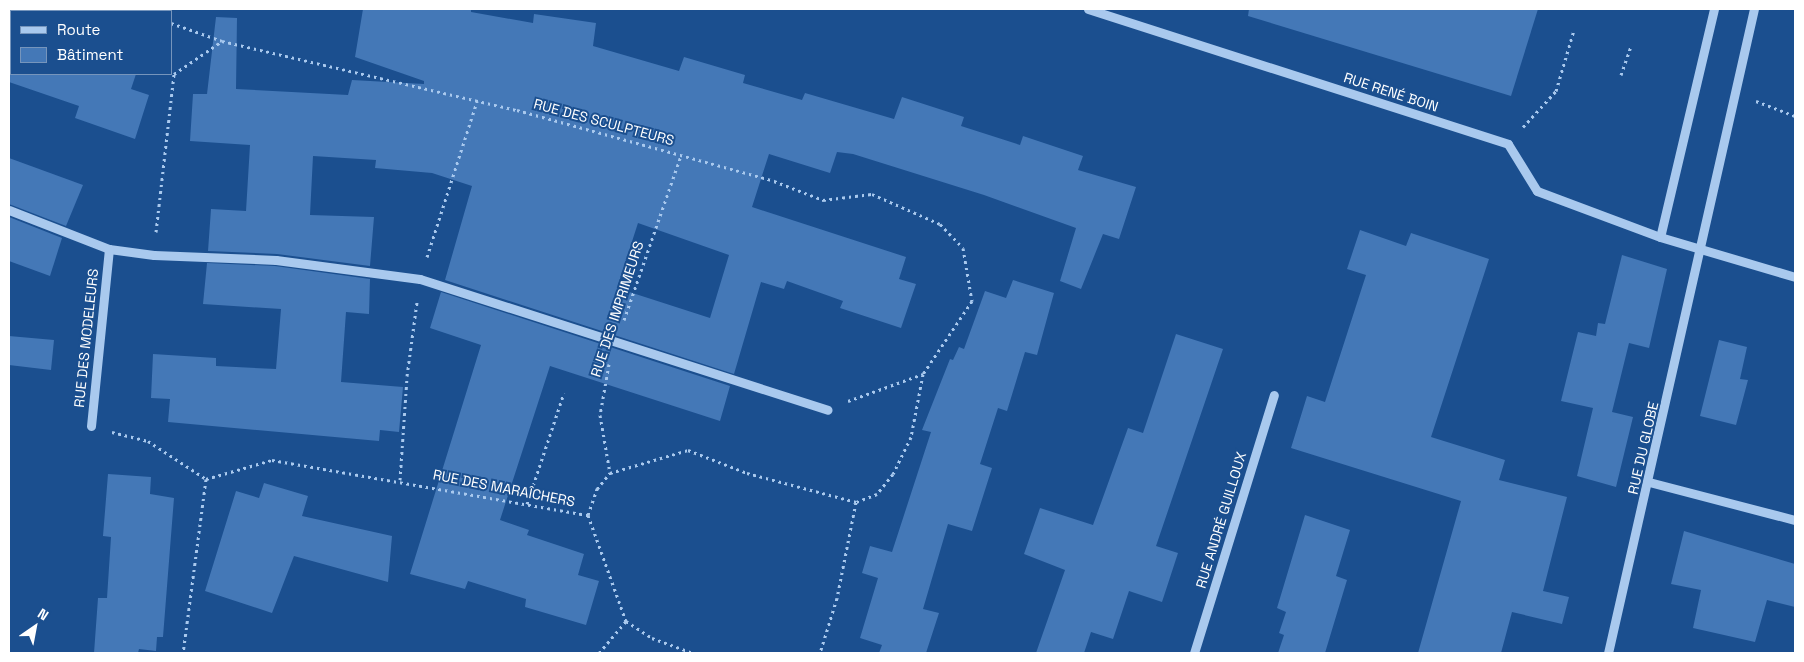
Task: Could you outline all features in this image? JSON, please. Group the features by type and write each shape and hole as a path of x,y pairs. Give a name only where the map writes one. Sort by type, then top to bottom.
{"street":[{"name":"RUE RENÉ BOIN","path":"1088,9 1508,144"},
{"path":"1660,237 1714,9"},
{"name":"RUE DU GLOBE","path":"1608,653 1702,249 1754,9"},
{"path":"1508,144 1537,191 1660,237 1795,277"},
{"path":"9,210 109,248 154,255 276,260 420,279 480,300 616,340 827,410"},
{"name":"RUE DES MODELEURS","path":"91,426 109,248"},
{"name":"RUE ANDRÉ GUILLOUX","path":"1194,653 1274,395"},
{"path":"1649,482 1795,520"}],"path":[{"name":"RUE DES SCULPTEURS","path":"172,23 222,41 517,110 774,181 823,200 872,194 940,224 963,248 972,301 923,374"},
{"path":"1508,144 1556,91 1574,30"},
{"path":"174,74 222,41"},
{"path":"1621,75 1631,46"},
{"path":"154,255 174,74 172,71"},
{"path":"1735,93 1795,116"},
{"name":"RUE DES IMPRIMEURS","path":"610,473 600,415 604,380 616,340 681,155"},
{"path":"827,410 923,374"},
{"path":"610,473 688,450 747,473 856,502 876,494 893,474 911,437 923,374"},
{"path":"527,504 564,393"},
{"name":"RUE DES MODELEURS","path":"91,426 148,441 206,479"},
{"name":"RUE DES MARAÎCHERS","path":"206,479 272,460 588,515 598,489 610,473"},
{"path":"183,653 206,479"},
{"path":"820,653 837,598 856,502"},
{"path":"588,515 626,621 652,638 693,653"},
{"path":"599,653 626,621"}],"building":[{"path":"363,9 471,9 471,12 533,23 534,14 596,23 593,46 679,71 684,57 745,75 743,83 802,100 805,93 894,119 902,97 964,117 961,126 1020,145 1023,136 1083,156 1078,170 1136,187 1119,239 1103,234 1081,289 1060,281 1076,228 984,195 853,154 837,152 830,173 769,154 752,207 906,257 899,279 916,284 901,328 840,308 843,301 787,281 784,289 761,282 734,374 445,280 472,186 432,173 375,168 376,160 313,156 310,215 374,217 370,266 277,254 208,251 211,209 246,211 250,145 190,141 193,94 207,94 216,17 237,18 236,89 348,95 352,80 424,84 424,81 355,57","holes":["638,223 729,255 710,318 617,288"]},
{"path":"1249,9 1538,9 1511,96 1248,16"},
{"path":"9,74 136,75 131,89 149,95 135,139 75,118 79,106 9,82"},
{"path":"9,158 83,185 66,226 9,204"},
{"path":"9,217 62,238 50,276 9,261"},
{"path":"1360,230 1406,246 1411,233 1489,259 1431,437 1505,460 1499,480 1567,497 1543,591 1569,597 1562,624 1512,612 1501,653 1418,653 1461,501 1291,448 1307,396 1325,402 1366,275 1347,269"},
{"path":"1622,255 1667,269 1649,348 1629,343 1612,412 1633,417 1616,487 1577,476 1593,408 1561,401 1578,332 1596,336 1598,323 1605,324"},
{"path":"207,263 275,266 370,279 369,314 346,312 341,382 403,387 399,432 380,430 379,441 168,422 170,399 151,398 153,354 216,358 216,366 276,369 281,309 203,304"},
{"path":"1013,280 1054,293 1037,355 1025,352 1007,411 998,408 980,464 992,468 972,531 948,524 923,609 939,613 926,653 879,653 882,645 860,638 878,578 862,573 870,546 892,552 931,432 922,430 950,359 953,360 959,347 964,349 985,291 1006,298"},
{"path":"441,292 730,386 720,421 550,366 500,520 529,530 527,535 584,554 578,575 599,581 586,625 525,607 526,599 468,581 465,589 410,574 481,345 430,328"},
{"path":"1176,334 1223,349 1156,546 1178,553 1162,602 1129,591 1113,639 1091,632 1084,653 1036,653 1065,570 1024,554 1040,508 1093,525 1128,428 1143,433"},
{"path":"9,336 54,340 51,370 9,365"},
{"path":"1719,340 1747,347 1740,379 1748,380 1736,425 1700,416"},
{"path":"108,474 151,477 150,494 174,498 163,637 157,637 156,651 139,649 138,653 94,653 98,598 107,598 111,537 103,536"},
{"path":"264,483 308,496 302,516 392,536 388,582 294,556 272,613 205,591 236,491 259,498"},
{"path":"1305,515 1350,530 1336,576 1347,580 1325,653 1278,653 1284,635 1279,633 1286,612 1277,608"},
{"path":"1684,531 1795,564 1795,607 1767,600 1755,642 1693,628 1701,590 1671,584"}]}
